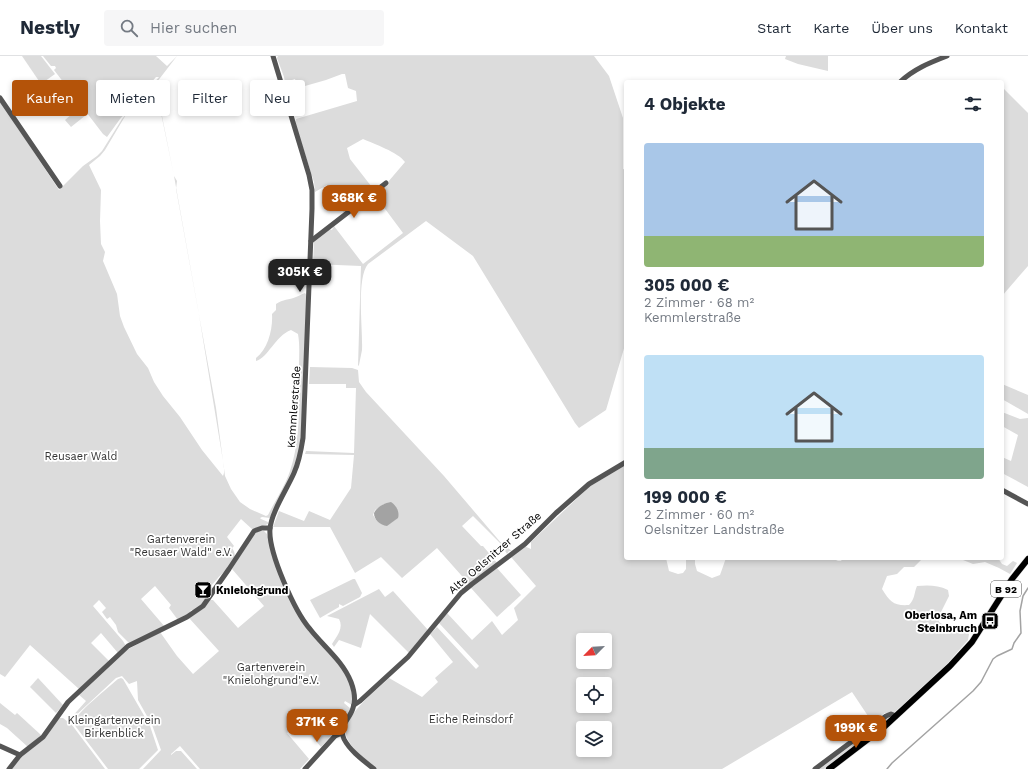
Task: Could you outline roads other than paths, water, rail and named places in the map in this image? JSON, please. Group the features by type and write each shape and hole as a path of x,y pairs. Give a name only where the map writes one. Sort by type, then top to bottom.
{"main road":[{"name":"B 92","path":"829,769 896,716 950,666 972,642 1012,579 1028,559"}],"street":[{"name":"Kemmlerstraße","path":"273,56 309,175 312,190 302,444 296,468 273,517 270,528 270,537 274,555 295,606 309,628 347,674 353,687 354,705"},
{"path":"902,80 915,70 928,63 947,56"},
{"path":"0,98 60,186"},
{"path":"310,241 386,183"},
{"name":"Alte Oelsnitzer Straße","path":"354,705 408,657 462,593 472,584 511,555 589,484 624,463"},
{"path":"1004,491 1028,504"},
{"path":"9,769 20,755 43,737 68,702 128,646 187,617 203,606 254,531 262,528 270,528"},
{"path":"354,705 343,726 342,733 344,739 350,747 374,769"},
{"path":"815,769 886,716 891,714 896,716"},
{"path":"305,769 335,736 342,733"},
{"path":"0,746 20,755"}],"waterway":[{"path":"887,769 973,691 981,682 993,659 1012,649 1021,633 1020,611 1023,596 1028,588"}],"place":[{"name":"Knielohgrund","path":"203,590"},
{"name":"Oberlosa, Am Steinbruch","path":"990,621"}],"park label":[{"name":"Reusaer Wald","path":"81,456"},
{"name":"Gartenverein \"Reusaer Wald\" e.V.","path":"181,545"},
{"name":"Gartenverein \"Knielohgrund\"e.V.","path":"271,673"},
{"name":"Eiche Reinsdorf","path":"471,719"},
{"name":"Kleingartenverein Birkenblick","path":"114,726"}]}
